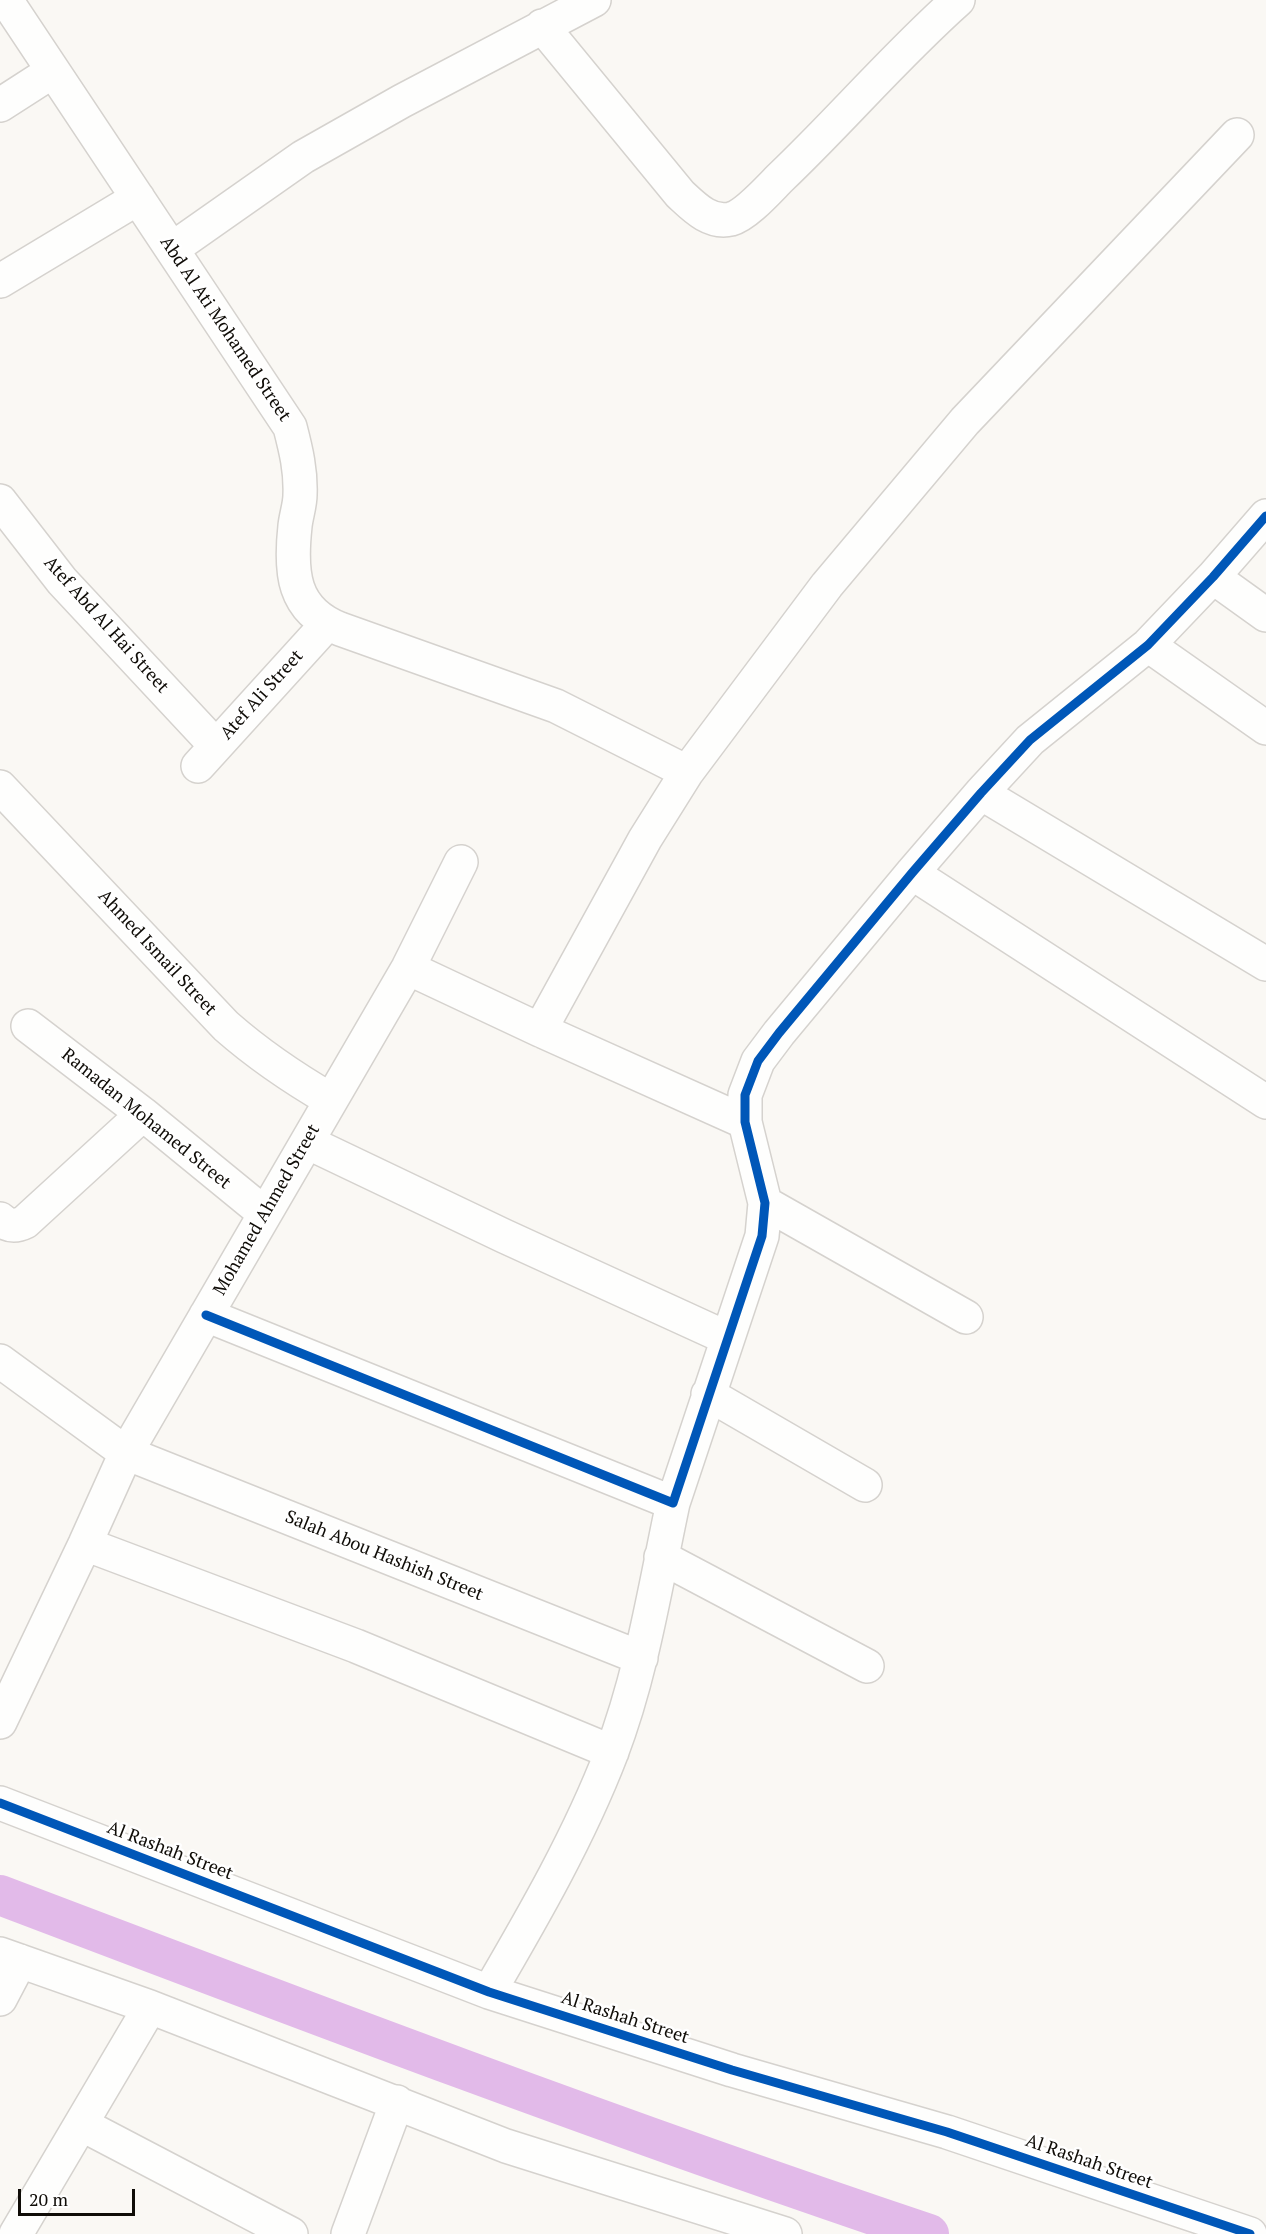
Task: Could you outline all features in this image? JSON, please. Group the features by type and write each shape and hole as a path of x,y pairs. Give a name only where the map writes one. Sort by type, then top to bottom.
{"street":[{"name":"Abd Al Ati Mohamed Street","path":"6,0 290,427 300,461 300,497 293,553 295,582 304,603 313,615 327,624 556,706 687,772"},
{"path":"172,249 303,157 542,26 594,0"},
{"path":"542,26 680,194 696,209 714,220 732,219 746,210 802,157 958,0"},
{"path":"0,105 53,71"},
{"path":"540,1030 645,839 687,772 827,585 965,421 1238,135"},
{"path":"0,281 138,198"},
{"name":"Atef Abd Al Hai Street","path":"0,501 62,581 207,756"},
{"path":"489,1992 540,1905 596,1790 612,1752 641,1658 673,1503 762,1236 765,1203 745,1122 745,1095 758,1061 778,1033 912,873 1030,740 1148,645 1213,577 1266,516"},
{"path":"1213,577 1266,615"},
{"name":"Atef Ali Street","path":"207,756 327,624"},
{"path":"1148,645 1266,728"},
{"name":"Ahmed Ismail Street","path":"0,787 226,1026 294,1079 331,1100"},
{"path":"981,793 1266,964"},
{"name":"Mohamed Ahmed Street","path":"0,1722 126,1453 408,968 461,862"},
{"path":"912,873 1266,1102"},
{"path":"408,968 745,1122"},
{"name":"Ramadan Mohamed Street","path":"28,1026 143,1114 264,1213"},
{"path":"5,1229 25,1221 143,1114"},
{"path":"307,1142 504,1236 727,1338"},
{"path":"765,1203 966,1317"},
{"path":"206,1315 673,1503"},
{"name":"Salah Abou Hashish Street","path":"0,1361 126,1453 641,1658"},
{"path":"708,1394 865,1485"},
{"path":"85,1544 356,1646 612,1752"},
{"path":"661,1557 867,1666"},
{"name":"Al Rashah Street","path":"0,1803 489,1992 732,2070 946,2132 1250,2234"},
{"path":"0,1999 10,1958 150,2007 506,2146 785,2234"},
{"path":"16,2234 150,2007"},
{"path":"348,2234 397,2102"},
{"path":"81,2124 291,2234"}],"waterway":[{"path":"0,1895 579,2111 929,2234"}],"cycle path":[{"path":"206,1315 673,1503 762,1236 765,1203 745,1122 745,1095 758,1061 912,873 1030,740 1148,645 1213,577 1266,516"},
{"path":"0,1803 489,1992 732,2070 947,2132 1250,2234"}]}
